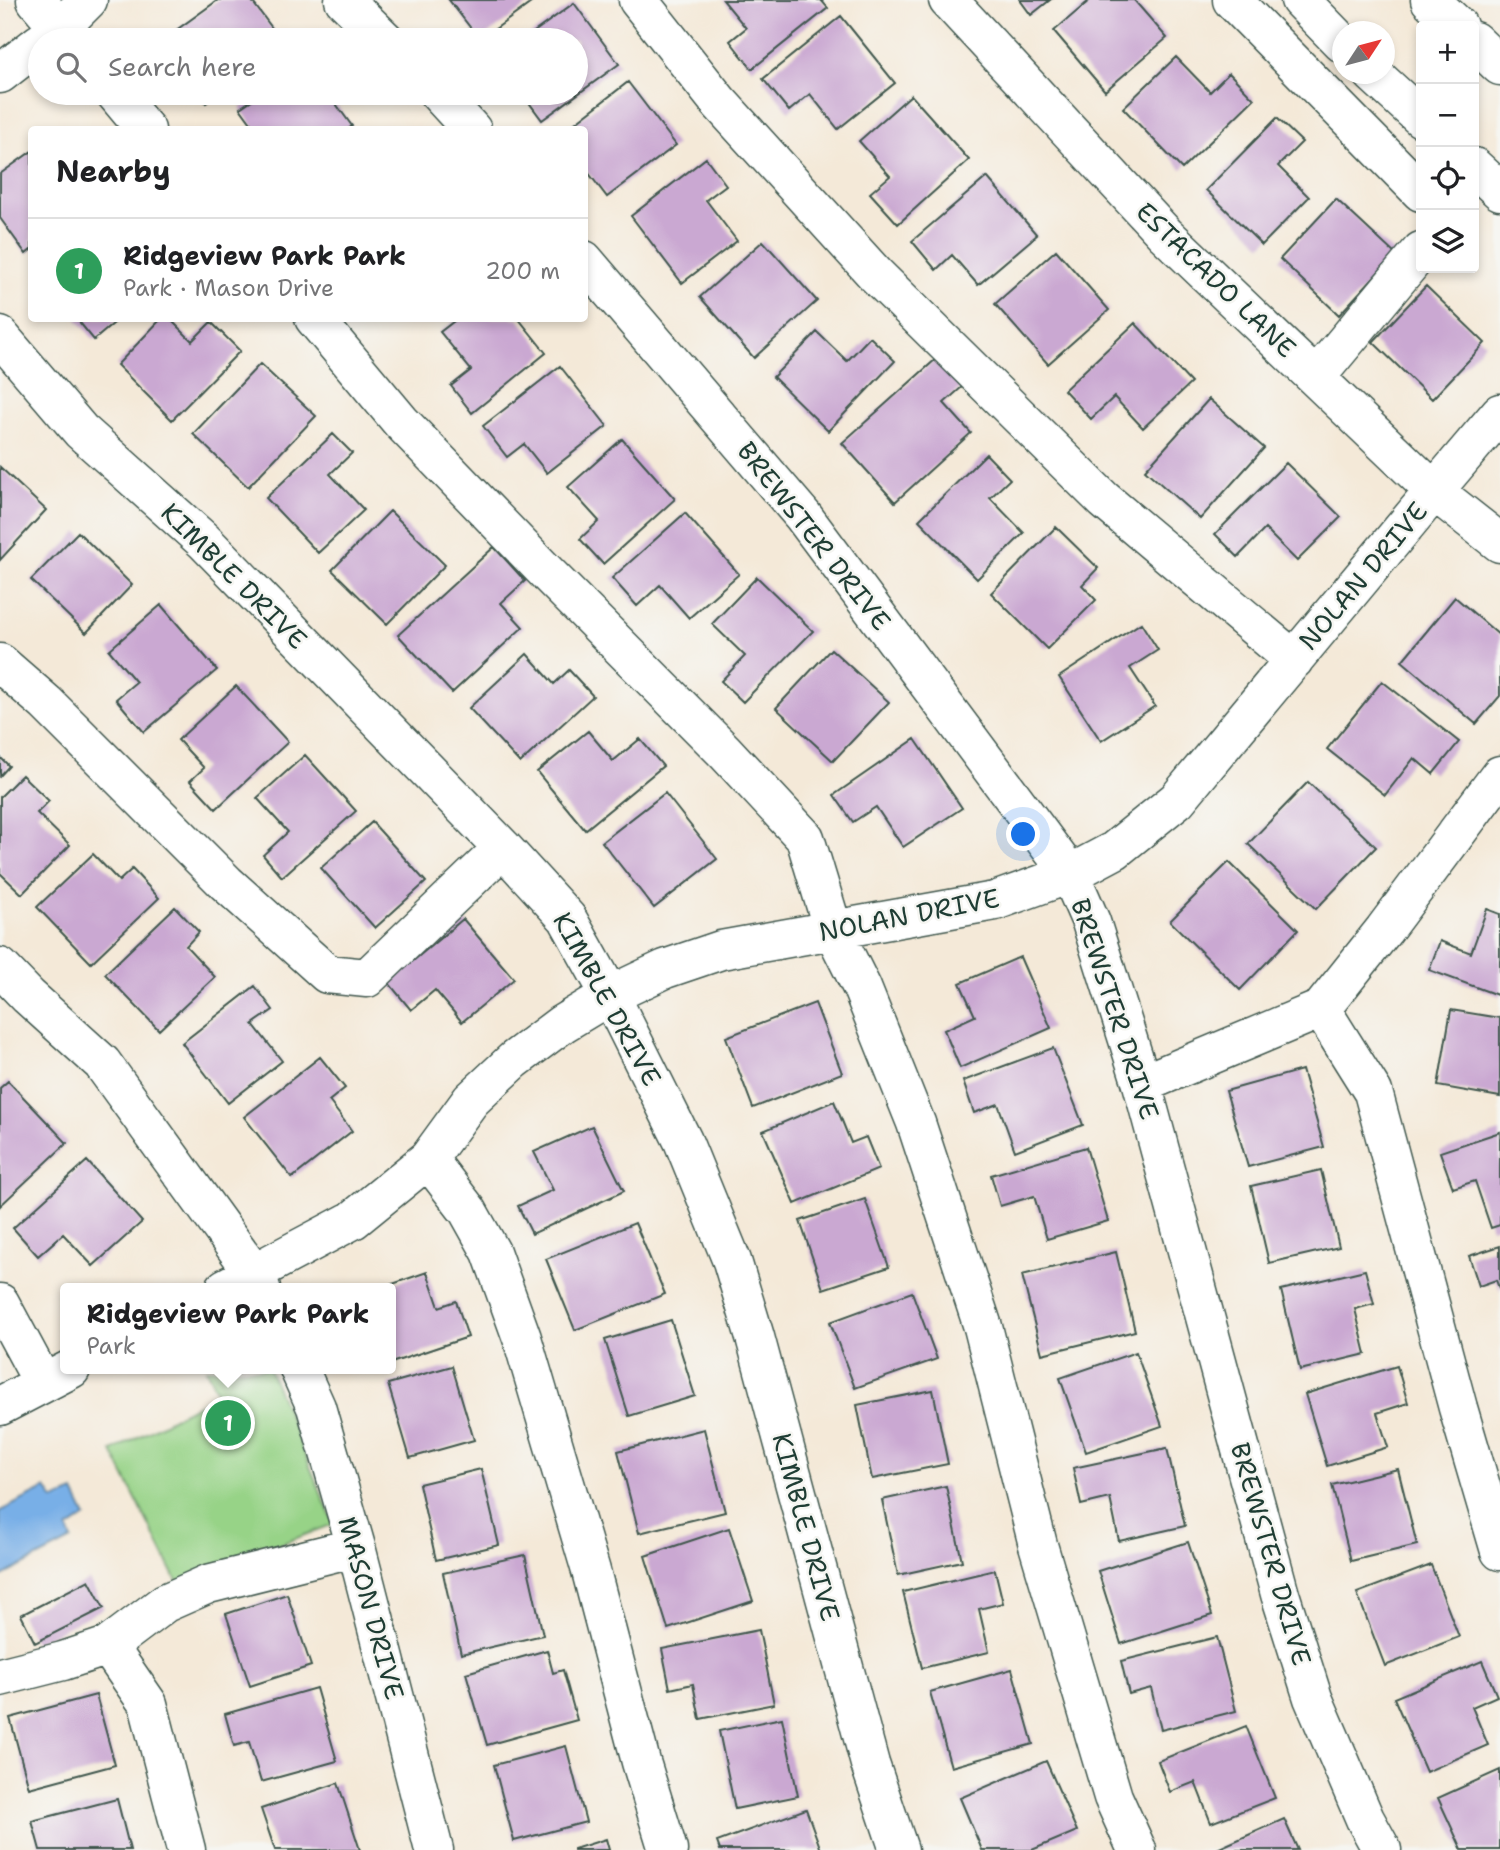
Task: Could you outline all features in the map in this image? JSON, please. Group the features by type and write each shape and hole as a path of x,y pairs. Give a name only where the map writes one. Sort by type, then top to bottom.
{"street":[{"path":"53,28 88,0"},
{"path":"344,0 373,28"},
{"path":"638,0 718,100 876,275 1104,500 1294,660"},
{"name":"ESTACADO LANE","path":"948,0 1165,234 1434,491 1500,543"},
{"path":"1232,0 1416,187"},
{"path":"1300,0 1332,33"},
{"path":"1430,0 1453,21"},
{"path":"1479,46 1500,66"},
{"path":"0,74 28,49"},
{"path":"1384,84 1416,113"},
{"path":"125,105 143,126"},
{"path":"449,105 468,126"},
{"path":"1479,172 1500,191"},
{"path":"1316,377 1416,257"},
{"name":"BREWSTER DRIVE","path":"588,266 803,516 1070,874 1091,922 1142,1084 1280,1594 1313,1698 1365,1819 1382,1850"},
{"path":"316,322 410,431 725,752 805,838 833,930 862,988 916,1123 983,1327 1038,1545 1113,1797 1137,1850"},
{"name":"KIMBLE DRIVE","path":"0,336 80,431 204,541 503,848 567,918 610,995 683,1141 732,1261 759,1350 870,1764 899,1850"},
{"name":"NOLAN DRIVE","path":"247,1283 353,1220 428,1159 471,1100 514,1060 562,1024 610,995 665,969 721,950 995,901 1070,874 1115,849 1177,800 1500,413"},
{"path":"0,663 46,703 226,883 327,974 367,978 503,848"},
{"path":"1142,1084 1321,1009 1500,775"},
{"path":"0,967 102,1063 247,1283"},
{"path":"1321,1009 1373,1092 1458,1408 1500,1550"},
{"path":"428,1159 468,1211 491,1252 522,1338 587,1558 641,1762 668,1850"},
{"path":"0,1303 57,1376 0,1406"},
{"name":"MASON DRIVE","path":"301,1374 316,1407 356,1547 434,1850"},
{"path":"0,1677 108,1646 165,1603 208,1584 356,1547"},
{"path":"108,1646 148,1704 186,1850"}],"green space":[{"path":"208,1374 271,1374 334,1524 178,1583 112,1451 218,1394"}],"water":[{"path":"46,1488 54,1500 74,1492 86,1517 68,1529 72,1540 0,1577 0,1511"}],"building":[{"path":"218,0 251,0 272,28 179,28"},
{"path":"449,0 535,0 496,28 471,28"},
{"path":"723,0 821,0 828,8 752,69 730,41 746,28"},
{"path":"1020,0 1050,0 1031,15"},
{"path":"1090,0 1134,0 1167,38 1105,91 1054,31"},
{"path":"574,3 619,64 588,87 588,28 540,28"},
{"path":"841,16 895,83 838,129 810,94 789,111 763,79"},
{"path":"1176,57 1210,92 1229,73 1254,99 1182,169 1123,108"},
{"path":"628,82 676,145 607,197 588,172 588,126 571,126"},
{"path":"911,95 969,160 898,224 870,193 890,176 859,141"},
{"path":"244,105 337,105 352,126 253,126 240,108"},
{"path":"531,105 563,105 542,120"},
{"path":"1277,118 1302,142 1278,166 1309,197 1262,245 1206,190"},
{"path":"28,154 26,254 0,218 0,174"},
{"path":"706,158 726,185 706,200 737,241 682,283 631,216"},
{"path":"987,177 1037,235 978,285 952,255 936,270 912,241"},
{"path":"1336,199 1395,254 1339,315 1280,259"},
{"path":"763,241 817,301 754,358 700,297"},
{"path":"1056,250 1109,310 1048,364 995,304"},
{"path":"1426,286 1485,343 1432,399 1373,342"},
{"path":"79,322 115,322 94,340"},
{"path":"158,322 173,322 192,341 211,322 240,351 172,420 117,365"},
{"path":"453,322 521,322 546,353 472,413 451,386 471,370 440,332"},
{"path":"1135,323 1191,383 1143,428 1114,397 1091,419 1064,390"},
{"path":"817,332 847,361 870,337 895,361 828,431 773,377"},
{"path":"936,359 962,387 944,403 971,433 895,502 842,443"},
{"path":"260,364 316,416 248,487 193,434"},
{"path":"560,366 607,426 547,473 524,444 507,457 483,426"},
{"path":"1209,399 1264,448 1200,519 1145,470"},
{"path":"333,434 352,453 330,474 364,510 318,553 266,498"},
{"path":"622,439 675,499 603,564 580,539 599,521 568,487"},
{"path":"986,454 1010,479 990,498 1024,533 977,579 919,520"},
{"path":"1286,463 1341,517 1297,561 1265,529 1238,557 1215,534"},
{"path":"0,467 46,510 0,560"},
{"path":"390,511 445,565 387,624 332,570"},
{"path":"685,513 739,574 689,618 660,585 637,606 612,578"},
{"path":"1056,527 1098,568 1082,585 1096,600 1047,649 991,593"},
{"path":"78,532 132,585 86,633 31,580"},
{"path":"494,547 525,581 501,603 523,627 452,693 398,635"},
{"path":"757,577 813,631 743,702 721,681 745,656 712,624"},
{"path":"1455,597 1500,636 1500,696 1476,724 1402,661"},
{"path":"161,605 217,670 144,732 116,699 136,682 109,650"},
{"path":"1141,623 1158,650 1130,668 1155,706 1101,741 1059,677"},
{"path":"831,649 889,702 833,761 776,708"},
{"path":"527,654 554,684 569,670 593,696 520,763 469,708"},
{"path":"1382,681 1459,742 1433,774 1414,758 1385,795 1327,749"},
{"path":"236,686 288,742 216,809 190,781 204,768 178,740"},
{"path":"588,731 613,761 640,739 663,766 585,830 537,772"},
{"path":"915,739 962,808 903,847 876,807 853,822 834,795"},
{"path":"305,755 356,811 282,877 263,855 288,832 257,798"},
{"path":"0,757 9,766 0,776"},
{"path":"22,775 49,801 37,813 70,845 22,894 0,873 0,797"},
{"path":"1308,782 1376,847 1316,909 1248,844"},
{"path":"665,793 717,859 654,908 602,842"},
{"path":"372,822 426,882 375,928 321,868"},
{"path":"93,854 119,881 132,869 159,898 91,963 37,907"},
{"path":"1229,862 1298,930 1240,990 1170,921"},
{"path":"175,907 199,932 186,946 215,977 159,1030 105,974"},
{"path":"1487,909 1500,914 1500,996 1429,970 1440,941 1471,953"},
{"path":"463,919 514,979 462,1022 435,990 411,1010 388,982"},
{"path":"1020,957 1051,1028 960,1068 944,1030 975,1016 960,983"},
{"path":"255,986 273,1010 253,1024 282,1061 228,1103 182,1043"},
{"path":"815,1003 842,1073 753,1108 726,1037"},
{"path":"1451,1010 1500,1018 1500,1097 1438,1086"},
{"path":"1053,1048 1083,1125 1015,1151 998,1104 974,1113 963,1081"},
{"path":"320,1057 345,1088 329,1101 352,1131 292,1178 244,1117"},
{"path":"1302,1070 1324,1147 1248,1167 1226,1091"},
{"path":"8,1081 67,1143 0,1206 0,1088"},
{"path":"834,1101 851,1143 866,1137 879,1169 795,1204 763,1131"},
{"path":"592,1126 624,1191 532,1234 518,1206 553,1190 534,1152"},
{"path":"1500,1132 1500,1225 1491,1228 1475,1181 1453,1188 1440,1152"},
{"path":"1086,1147 1108,1221 1047,1239 1034,1196 1000,1206 991,1175"},
{"path":"87,1161 142,1222 93,1266 63,1234 38,1256 13,1228"},
{"path":"1321,1170 1339,1247 1269,1263 1251,1186"},
{"path":"865,1199 889,1267 823,1289 800,1221"},
{"path":"635,1223 665,1294 575,1330 546,1259"},
{"path":"1500,1246 1500,1291 1496,1280 1479,1286 1469,1256"},
{"path":"1116,1252 1135,1331 1042,1354 1022,1275"},
{"path":"1365,1270 1374,1304 1355,1309 1366,1354 1300,1370 1281,1290"},
{"path":"427,1272 439,1307 456,1301 468,1337 396,1361 395,1283"},
{"path":"912,1292 937,1359 855,1388 830,1322"},
{"path":"671,1320 695,1396 629,1416 605,1340"},
{"path":"1136,1352 1162,1426 1086,1452 1060,1378"},
{"path":"452,1366 474,1440 410,1458 388,1384"},
{"path":"1397,1366 1408,1403 1377,1413 1388,1447 1327,1466 1305,1394"},
{"path":"933,1390 948,1464 872,1479 857,1405"},
{"path":"704,1429 725,1512 639,1533 618,1451"},
{"path":"1167,1448 1185,1526 1119,1541 1110,1498 1081,1505 1073,1468"},
{"path":"481,1469 499,1545 436,1560 419,1484"},
{"path":"1398,1469 1417,1545 1351,1561 1332,1485"},
{"path":"946,1486 962,1561 898,1575 882,1500"},
{"path":"729,1528 753,1601 668,1629 645,1556"},
{"path":"1188,1542 1212,1615 1121,1644 1098,1571"},
{"path":"525,1555 543,1635 461,1654 443,1573"},
{"path":"1431,1565 1459,1637 1385,1666 1357,1593"},
{"path":"995,1570 1003,1603 979,1609 989,1652 922,1668 903,1592"},
{"path":"89,1580 104,1608 35,1643 21,1615"},
{"path":"287,1594 311,1666 250,1686 226,1614"},
{"path":"759,1630 774,1704 700,1719 693,1684 670,1689 662,1649"},
{"path":"1217,1637 1236,1711 1161,1730 1151,1688 1129,1694 1121,1661"},
{"path":"547,1650 553,1673 563,1670 577,1720 487,1745 466,1673"},
{"path":"1482,1661 1497,1696 1472,1707 1488,1745 1426,1772 1394,1698"},
{"path":"1012,1669 1033,1744 951,1767 930,1692"},
{"path":"316,1688 337,1761 261,1782 249,1742 234,1746 225,1714"},
{"path":"96,1695 115,1765 29,1788 10,1718"},
{"path":"782,1718 798,1796 735,1809 719,1731"},
{"path":"1246,1726 1275,1798 1211,1823 1195,1782 1170,1792 1158,1761"},
{"path":"566,1746 586,1822 514,1841 494,1765"},
{"path":"1046,1761 1077,1831 1032,1850 982,1850 960,1798"},
{"path":"1500,1770 1500,1850 1462,1850 1438,1798"},
{"path":"338,1783 360,1850 275,1850 261,1809"},
{"path":"117,1799 130,1850 40,1850 32,1821"},
{"path":"806,1809 821,1850 720,1850 717,1842"},
{"path":"1284,1819 1298,1850 1215,1850"},
{"path":"606,1839 609,1850 574,1850 574,1849"}],"place":[{"name":"Ridgeview Park Park","path":"228,1423"}]}
